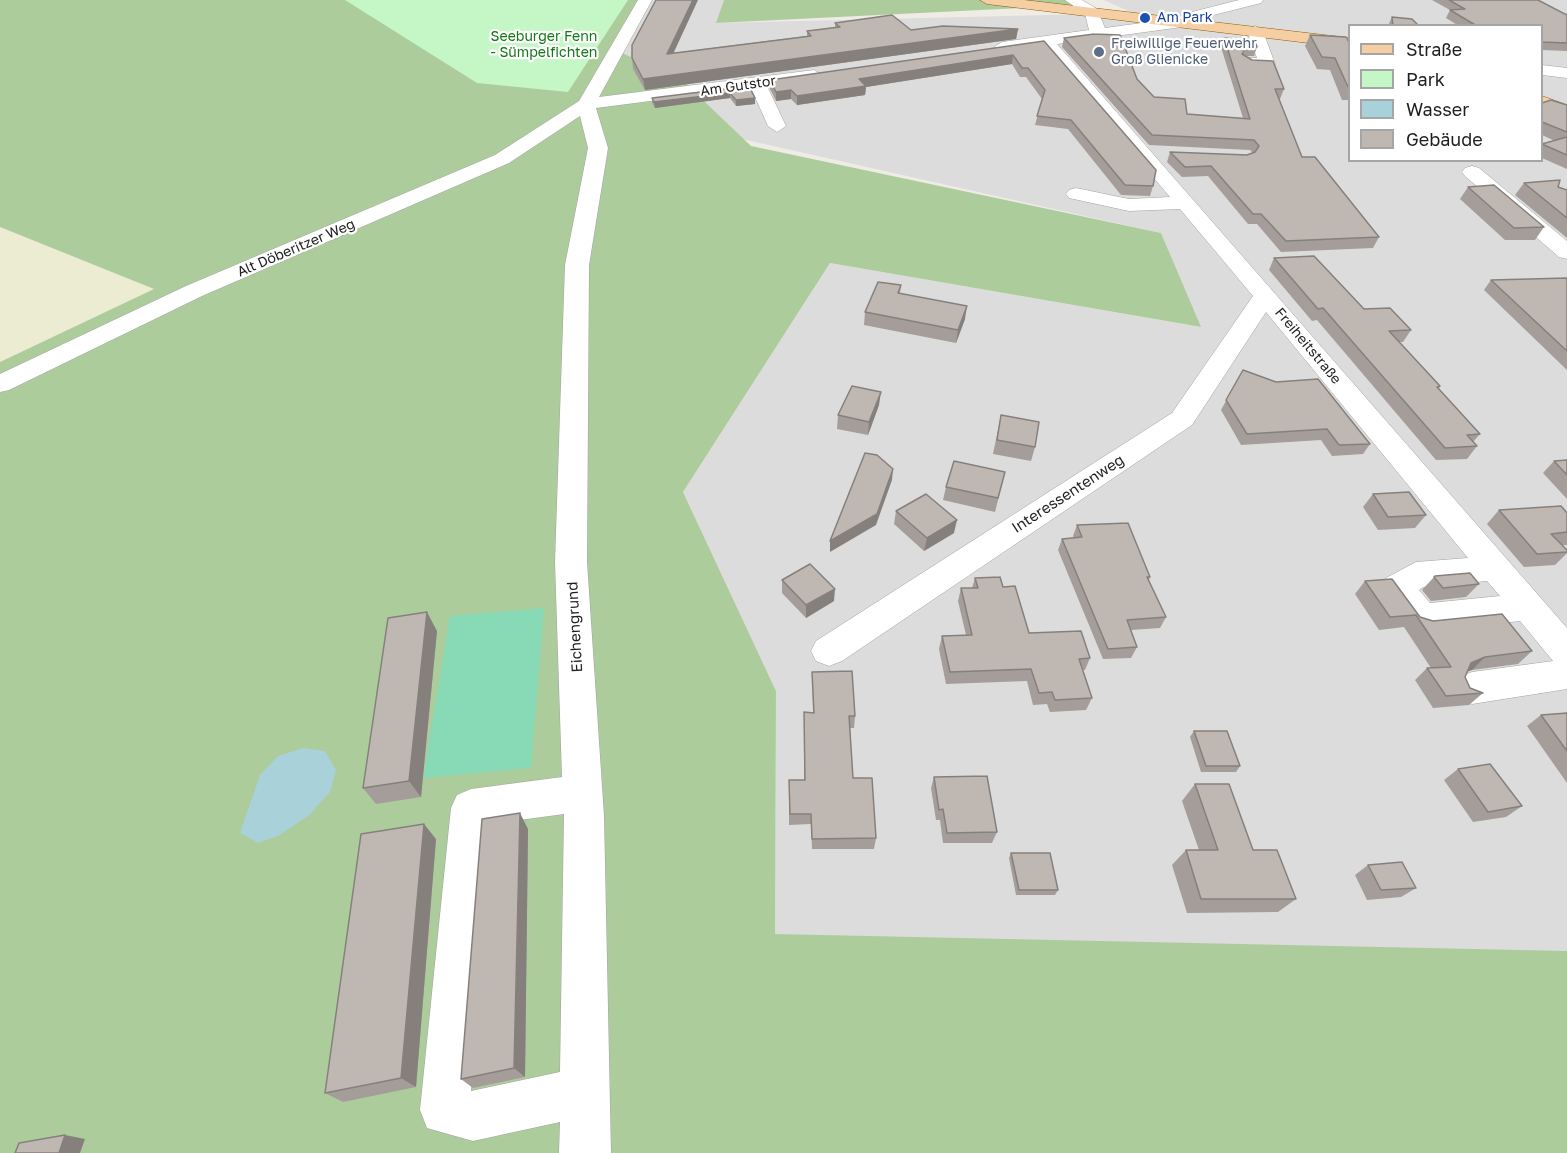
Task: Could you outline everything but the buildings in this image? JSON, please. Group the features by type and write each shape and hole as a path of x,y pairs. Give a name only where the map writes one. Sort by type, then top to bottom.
{"main road":[{"path":"987,0 1348,43"},
{"path":"1543,101 1567,111"}],"street":[{"path":"586,104 645,0"},
{"path":"1072,0 1092,12 1095,28 1102,33"},
{"path":"987,50 1182,22 1189,17 1256,0"},
{"path":"1249,62 1267,64 1255,31"},
{"name":"Freiheitstraße","path":"1046,41 1153,153 1185,203 1567,653"},
{"path":"1543,70 1567,73"},
{"name":"Am Gutstor","path":"586,104 834,72"},
{"path":"757,83 777,126"},
{"name":"Alt Döberitzer Weg","path":"0,384 194,291 502,159 586,104"},
{"name":"Eichengrund","path":"585,1153 583,792 571,562 577,265 598,148 586,104"},
{"path":"1472,172 1567,252"},
{"path":"1076,194 1128,205 1185,203"},
{"name":"Interessentenweg","path":"829,651 1182,418 1265,296"},
{"path":"1495,568 1416,575 1398,587 1422,618 1528,607"},
{"path":"1472,688 1567,674"},
{"path":"583,792 471,808 445,1110 473,1116 585,1092"}],"shaded area":[{"path":"645,0 724,0 717,23 1133,13 1104,0 1567,0 1567,971 775,934 776,691 683,492 830,263 1200,327 1161,233 586,104"}],"green space":[{"path":"0,0 644,0 614,49 685,83 751,146 1161,233 1201,327 830,263 683,492 776,691 775,934 1567,951 1567,1153 0,1153 0,362 154,289 0,227"},
{"name":"Seeburger Fenn - Sümpelfichten","path":"345,0 628,0 568,92 477,83"},
{"path":"724,0 1072,0 1082,5 716,23"},
{"path":"0,227 154,289 0,362"},
{"path":"544,608 531,768 423,778 450,616"}],"water":[{"path":"303,748 325,751 336,770 330,792 308,816 278,836 258,843 240,833 260,775 278,756"}],"place":[{"name":"Am Park","path":"1145,18"},
{"name":"Freiwillige Feuerwehr Groß Glienicke","path":"1099,52"}]}
